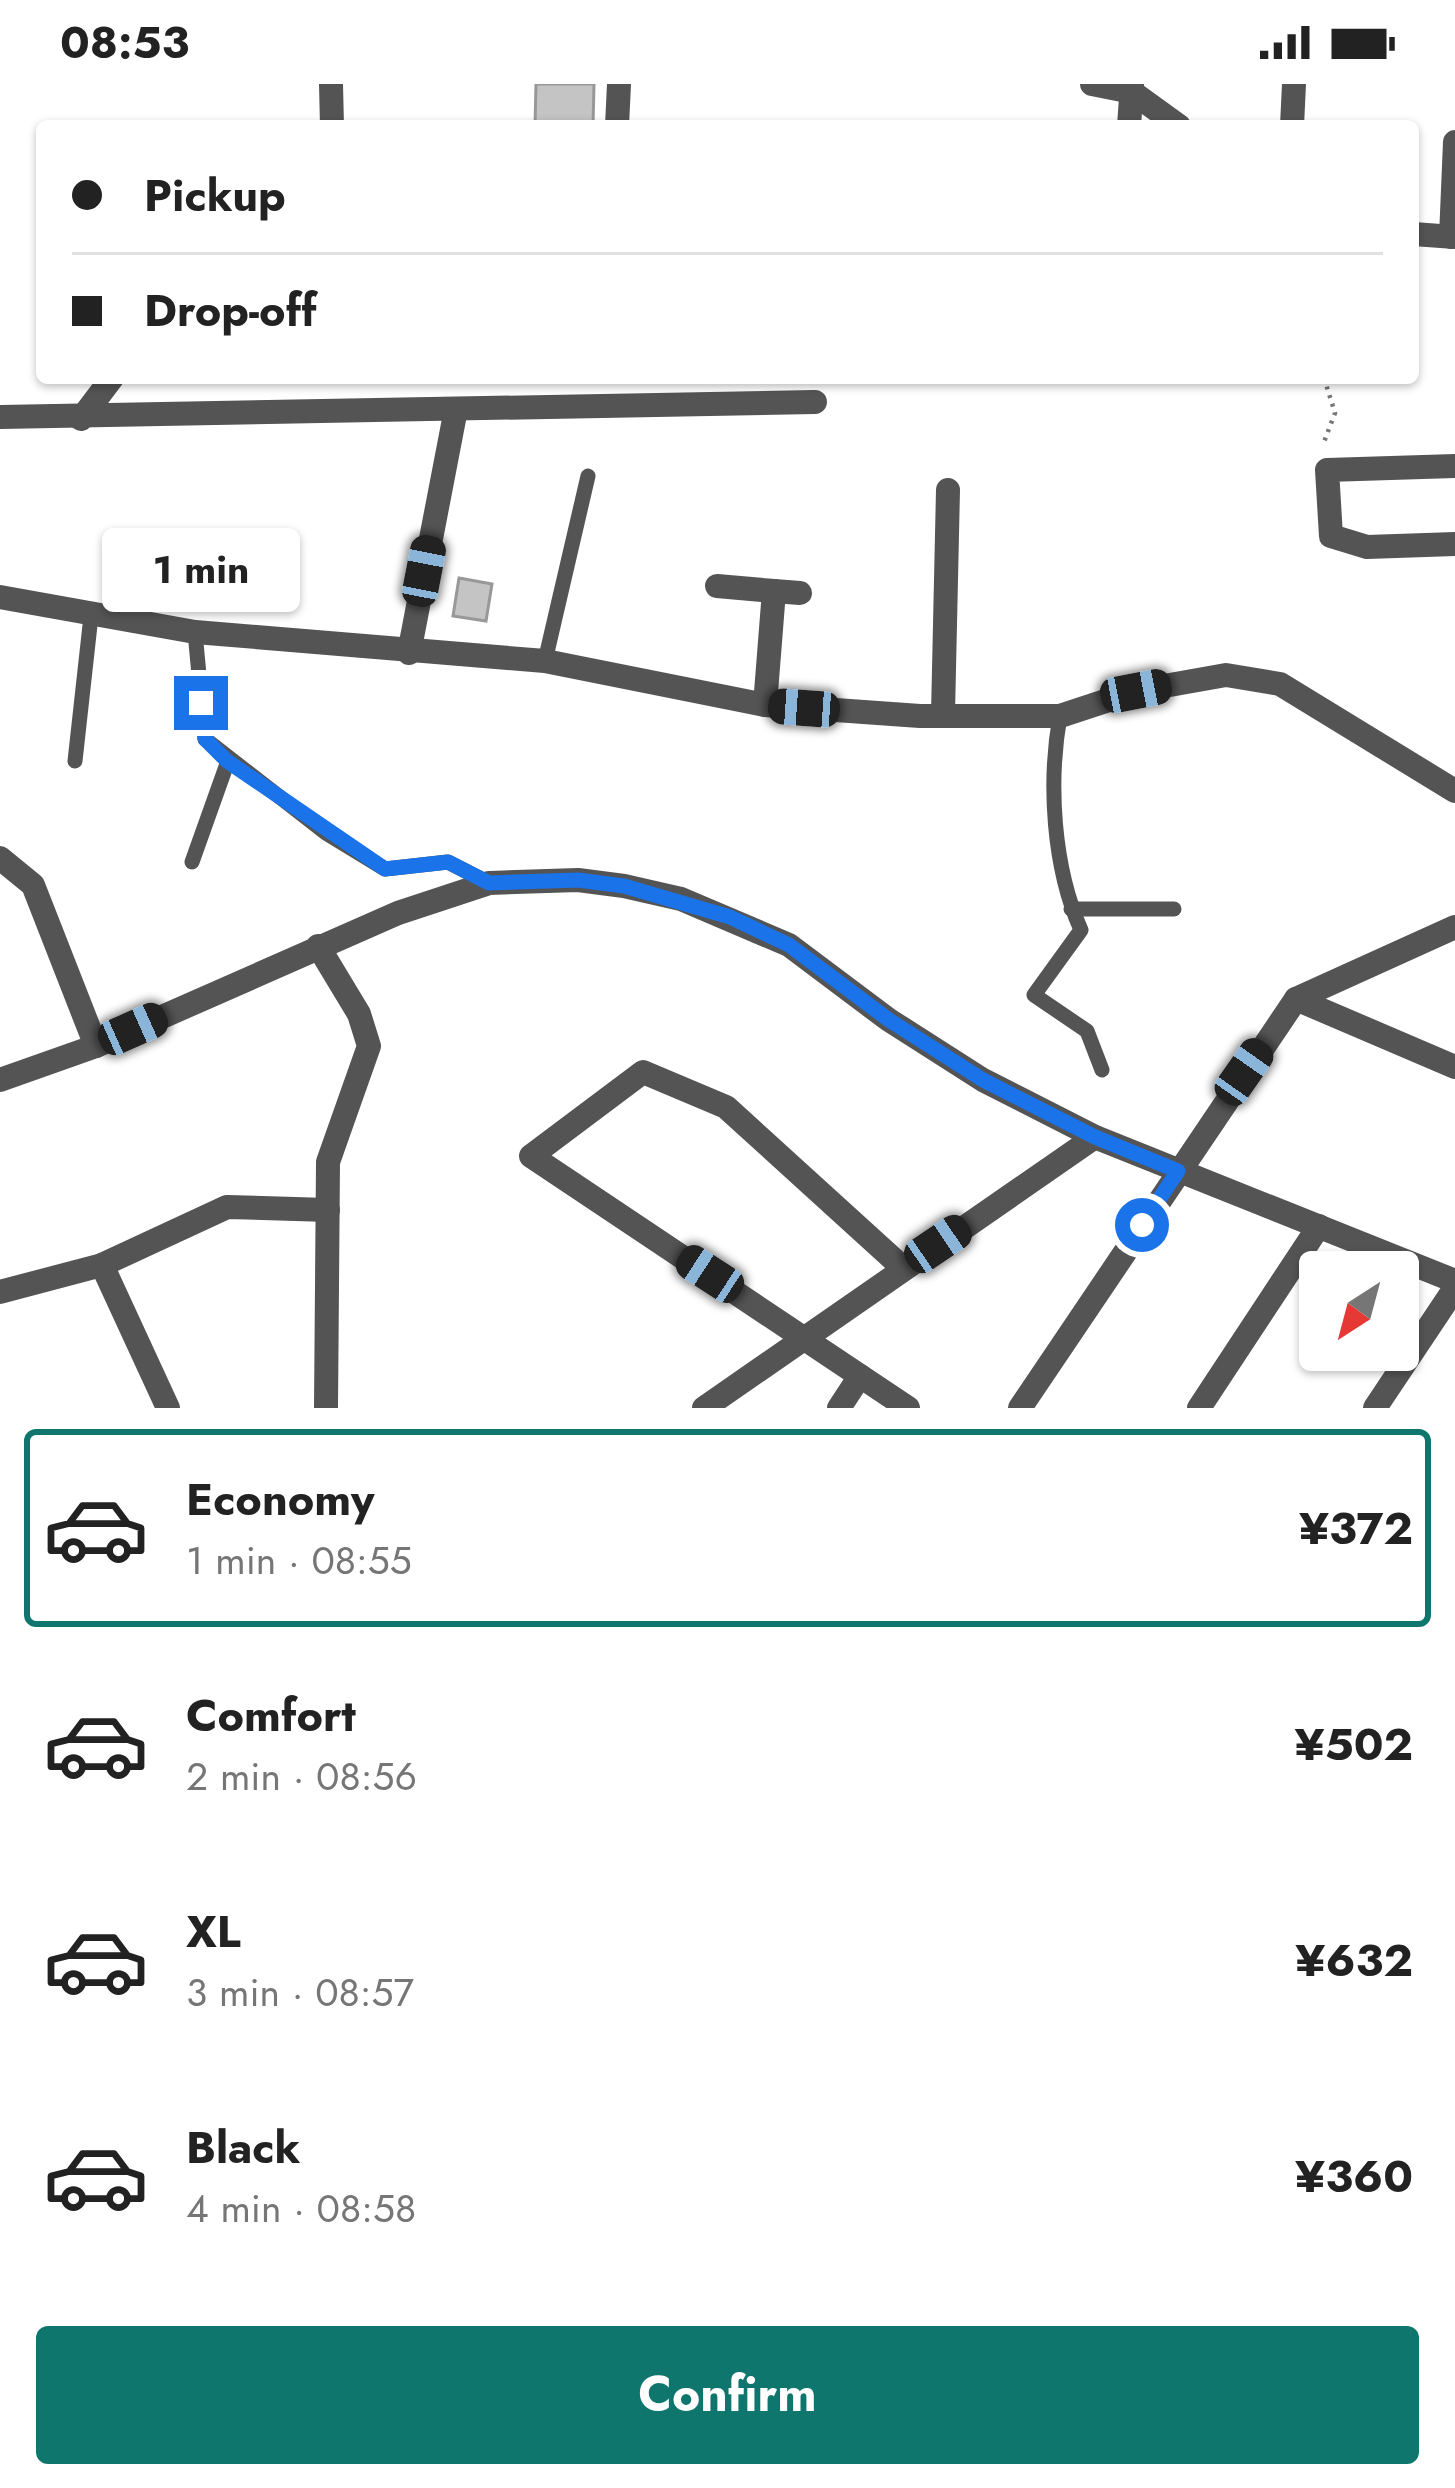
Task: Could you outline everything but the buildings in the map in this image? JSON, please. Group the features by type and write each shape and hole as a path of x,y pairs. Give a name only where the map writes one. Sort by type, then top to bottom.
{"street":[{"path":"331,84 332,120"},
{"path":"617,120 619,84"},
{"path":"1092,84 1132,88 1172,120"},
{"path":"1292,120 1294,84"},
{"path":"1130,120 1132,88"},
{"path":"1419,234 1453,237 1455,142"},
{"path":"80,419 107,384"},
{"path":"0,417 815,402"},
{"path":"409,652 456,409"},
{"path":"1455,466 1327,470 1331,536 1367,547 1455,544"},
{"path":"943,713 948,490"},
{"path":"717,586 788,592 765,705"},
{"path":"0,597 195,632 545,661 765,705 1060,716 1136,691 1226,675 1280,684 1455,791"},
{"path":"1,861 33,885 96,1046"},
{"path":"0,1080 96,1046 319,946 489,883 578,880 624,886 730,917 789,945 889,1020 983,1080 1095,1137 1455,1284 1375,1408"},
{"path":"1020,1408 1296,999 1455,928"},
{"path":"319,946 359,1014 369,1046 328,1162 326,1408"},
{"path":"1296,999 1455,1067"},
{"path":"903,1268 726,1107 643,1072 531,1156 908,1408"},
{"path":"704,1408 1095,1137"},
{"path":"0,1292 102,1265 227,1207 328,1210"},
{"path":"1199,1408 1319,1226"},
{"path":"102,1265 168,1408"},
{"path":"839,1408 860,1376"}],"lane":[{"path":"545,661 588,476"},
{"path":"75,761 91,616"},
{"path":"195,632 205,739 227,761 385,869 448,862 489,883"},
{"path":"1060,716 1051,779 1071,909 1081,931 1034,995 1087,1030 1102,1070"},
{"path":"192,862 227,761"},
{"path":"1071,909 1174,909"}],"path":[{"path":"1326,384 1335,413 1321,452 1327,470"}],"route":[{"path":"201,703 205,739 227,761 385,869 448,862 489,883 578,880 624,886 681,899 789,945 889,1020 983,1080 1095,1137 1178,1171 1142,1225"}]}
